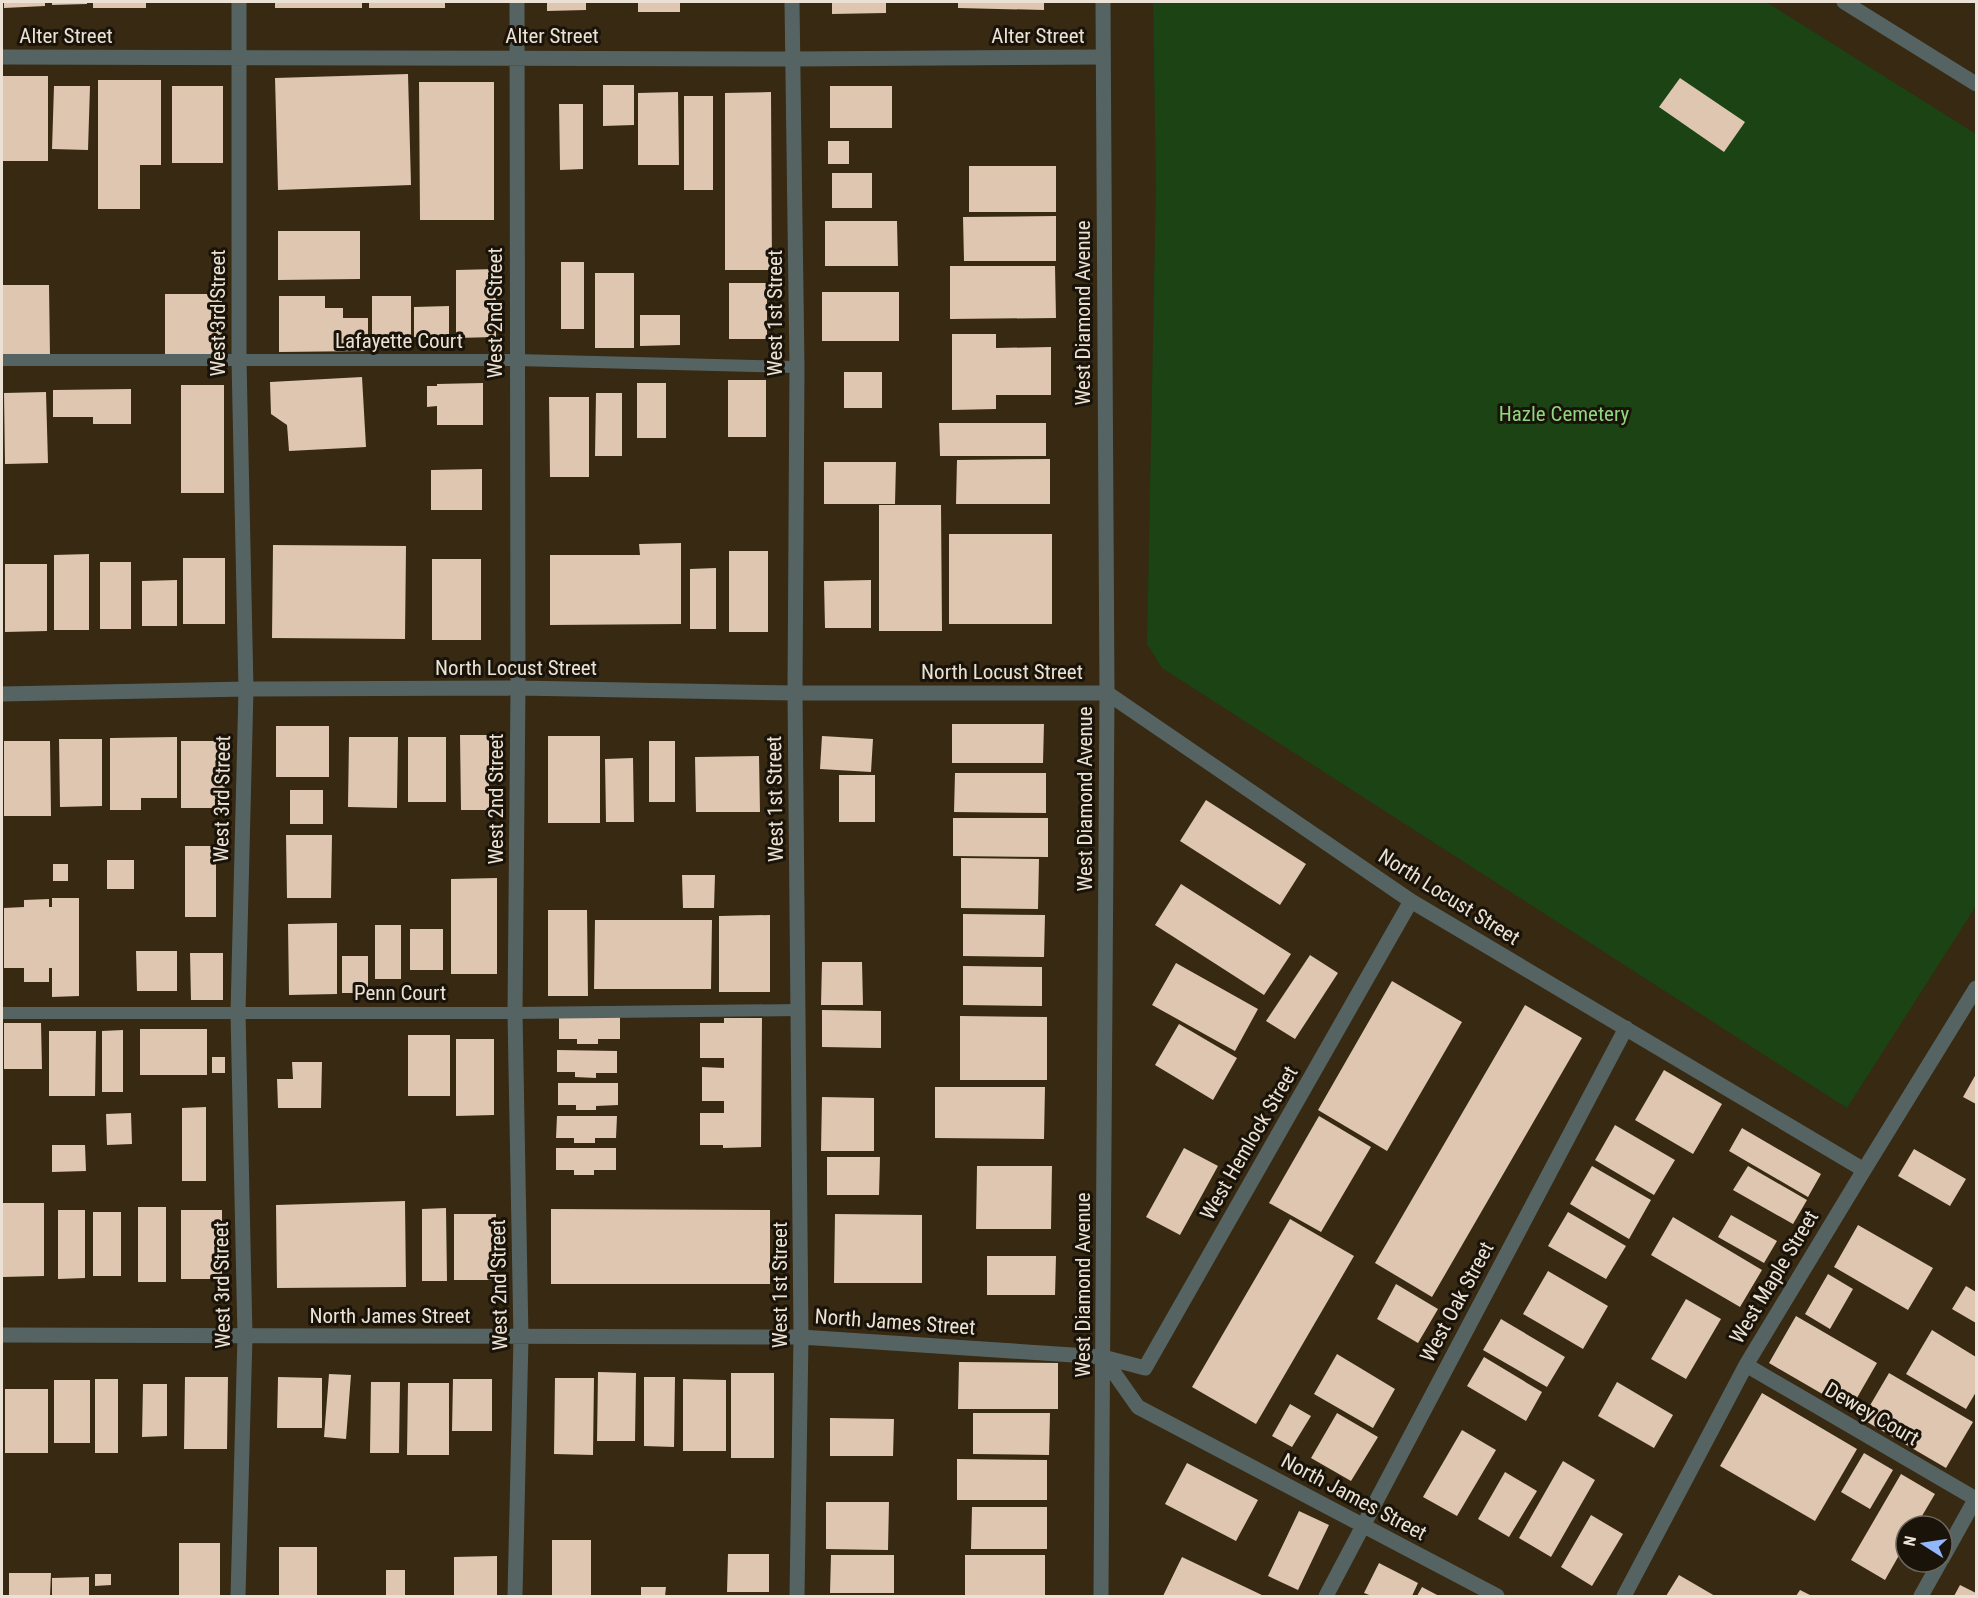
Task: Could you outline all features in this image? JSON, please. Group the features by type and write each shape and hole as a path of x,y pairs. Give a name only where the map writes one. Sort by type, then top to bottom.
{"street":[{"name":"West 3rd Street","path":"238,1596 245,1336 238,1013 246,689 239,360 239,2"},
{"name":"West 2nd Street","path":"515,1596 521,1338 515,1013 518,688 517,2"},
{"name":"West 1st Street","path":"792,2 797,367 795,693 801,1337 797,1596"},
{"name":"West Diamond Avenue","path":"1101,1596 1107,693 1103,2"},
{"path":"1844,2 1977,84"},
{"name":"Alter Street","path":"2,57 794,59 1103,57"},
{"name":"North Locust Street","path":"2,694 246,689 518,688 795,693 1107,693 1411,901 1863,1170"},
{"name":"West Hemlock Street","path":"1103,1357 1145,1368 1411,901"},
{"name":"West Maple Street","path":"1624,1596 1746,1365 1863,1170 1974,996"},
{"name":"West Oak Street","path":"1326,1596 1626,1028"},
{"name":"North James Street","path":"2,1335 801,1337 1103,1357 1138,1407 1497,1596"},
{"name":"Dewey Court","path":"1746,1365 1976,1499"},
{"path":"1954,1538 1976,1499"},
{"path":"1921,1596 1934,1574"}],"lane":[{"name":"Lafayette Court","path":"2,360 516,360 797,367"},
{"name":"Penn Court","path":"2,1013 515,1013 799,1010"}],"green space":[{"name":"Hazle Cemetery","path":"1153,2 1766,2 1976,134 1976,906 1847,1108 1162,668 1147,644 1156,185"}],"building":[{"path":"4,2 45,2 45,6 4,8"},
{"path":"52,2 87,2 87,4 52,5"},
{"path":"93,2 146,2 146,8 93,8"},
{"path":"275,2 362,2 362,8 275,8"},
{"path":"369,2 445,2 445,8 369,8"},
{"path":"547,2 586,2 586,10 547,11"},
{"path":"638,2 680,2 680,12 638,12"},
{"path":"832,2 886,2 886,13 832,14"},
{"path":"958,2 1044,2 1044,10 958,8"},
{"path":"408,74 411,185 278,190 275,78"},
{"path":"3,76 48,76 48,161 3,161"},
{"path":"1680,78 1745,122 1724,152 1659,107"},
{"path":"98,80 161,80 161,165 140,165 140,209 98,209"},
{"path":"419,82 494,82 494,220 420,220"},
{"path":"603,85 634,85 634,125 603,126"},
{"path":"54,86 90,86 88,150 52,149"},
{"path":"172,86 223,86 223,163 172,163"},
{"path":"830,86 892,86 892,128 830,128"},
{"path":"678,92 679,165 638,165 638,93"},
{"path":"771,92 772,270 725,270 725,93"},
{"path":"684,96 713,96 713,190 684,190"},
{"path":"559,104 583,104 583,169 560,170"},
{"path":"828,141 849,141 849,164 828,164"},
{"path":"969,166 1056,166 1056,212 969,212"},
{"path":"832,173 872,173 872,208 832,208"},
{"path":"1056,216 1056,261 964,261 963,217"},
{"path":"825,221 897,221 898,266 825,266"},
{"path":"278,231 360,231 360,279 278,280"},
{"path":"561,262 584,262 584,329 561,329"},
{"path":"950,266 1055,266 1056,318 950,319"},
{"path":"496,269 496,337 456,338 456,270"},
{"path":"595,273 634,273 634,348 595,348"},
{"path":"729,283 767,283 767,339 729,339"},
{"path":"3,285 49,285 50,356 3,356"},
{"path":"822,292 899,292 899,341 822,341"},
{"path":"165,294 222,294 222,355 165,355"},
{"path":"279,296 325,296 325,308 343,308 343,318 368,318 368,351 279,352"},
{"path":"372,296 411,296 411,348 372,347"},
{"path":"449,306 449,337 414,337 414,307"},
{"path":"640,315 680,315 680,345 640,346"},
{"path":"952,334 996,334 996,348 1051,347 1051,395 996,395 996,409 952,410"},
{"path":"844,372 882,372 882,408 844,408"},
{"path":"362,377 366,447 289,451 287,425 271,414 270,382"},
{"path":"728,380 766,380 766,437 728,437"},
{"path":"483,383 483,425 437,425 437,406 427,407 427,386"},
{"path":"637,383 666,383 666,438 637,438"},
{"path":"181,385 224,385 224,493 181,493"},
{"path":"131,389 131,424 93,424 93,417 53,417 53,390"},
{"path":"46,392 48,463 5,464 4,393"},
{"path":"596,393 622,393 622,456 595,456"},
{"path":"549,397 589,397 589,477 550,477"},
{"path":"939,423 1046,423 1046,456 940,456"},
{"path":"1050,459 1050,504 956,504 957,460"},
{"path":"824,462 896,462 895,504 824,504"},
{"path":"482,469 482,510 431,510 431,470"},
{"path":"879,505 941,505 942,631 879,631"},
{"path":"949,534 1052,534 1052,624 949,624"},
{"path":"681,543 681,624 550,625 550,555 640,555 639,544"},
{"path":"273,545 406,546 405,639 272,638"},
{"path":"729,551 768,551 768,632 729,632"},
{"path":"89,554 89,630 54,630 54,555"},
{"path":"183,558 225,558 225,624 183,624"},
{"path":"432,559 481,559 481,640 432,640"},
{"path":"100,562 131,562 131,629 100,629"},
{"path":"5,564 47,564 47,631 5,632"},
{"path":"716,568 716,629 690,629 690,569"},
{"path":"177,580 177,626 142,626 142,581"},
{"path":"871,580 871,628 825,628 824,581"},
{"path":"952,724 1044,724 1043,763 952,763"},
{"path":"276,726 329,726 329,777 276,777"},
{"path":"460,735 489,735 489,810 461,810"},
{"path":"548,736 600,736 600,823 548,823"},
{"path":"822,736 873,739 871,772 820,769"},
{"path":"177,737 177,798 141,798 141,810 110,810 110,738"},
{"path":"349,737 398,737 397,808 348,807"},
{"path":"408,737 446,737 446,802 408,802"},
{"path":"59,739 102,739 102,806 60,807"},
{"path":"4,741 50,741 51,816 4,816"},
{"path":"181,741 224,741 225,808 181,808"},
{"path":"649,741 675,741 675,802 649,802"},
{"path":"759,756 760,812 696,812 695,757"},
{"path":"633,758 634,822 606,822 605,759"},
{"path":"955,773 1046,773 1046,813 954,812"},
{"path":"839,775 875,775 875,822 839,822"},
{"path":"290,790 323,790 323,824 290,824"},
{"path":"1206,800 1306,864 1280,905 1180,841"},
{"path":"953,818 1048,818 1048,857 953,856"},
{"path":"286,835 332,835 331,898 287,898"},
{"path":"185,846 216,846 216,917 185,917"},
{"path":"961,858 1039,859 1038,909 961,908"},
{"path":"107,860 134,860 134,889 107,889"},
{"path":"53,864 68,864 68,881 53,881"},
{"path":"682,875 715,875 714,908 683,908"},
{"path":"497,878 497,974 451,974 451,879"},
{"path":"1181,884 1291,954 1264,995 1155,925"},
{"path":"52,898 79,898 79,996 52,997 52,968 49,968 49,982 24,982 24,968 4,968 4,908 24,907 24,900 49,899 49,907 52,907"},
{"path":"548,910 587,910 588,996 548,996"},
{"path":"963,914 1045,915 1044,957 963,956"},
{"path":"770,915 770,992 719,992 719,916"},
{"path":"595,920 712,920 711,989 594,989"},
{"path":"337,923 337,994 289,995 288,924"},
{"path":"375,925 401,925 401,979 375,979"},
{"path":"410,929 443,929 443,970 410,970"},
{"path":"136,951 177,951 177,991 137,991"},
{"path":"190,953 223,953 223,1000 191,1000"},
{"path":"1310,955 1338,973 1295,1039 1266,1021"},
{"path":"342,956 368,956 368,993 342,993"},
{"path":"822,962 862,962 863,1005 821,1005"},
{"path":"1176,963 1258,1009 1235,1051 1152,1005"},
{"path":"963,966 1042,967 1042,1006 963,1005"},
{"path":"1392,981 1462,1022 1387,1151 1318,1110"},
{"path":"1525,1005 1582,1038 1432,1297 1375,1263"},
{"path":"822,1010 881,1011 881,1048 822,1047"},
{"path":"960,1016 1047,1017 1047,1080 960,1080"},
{"path":"559,1017 620,1017 620,1039 598,1039 598,1044 577,1044 577,1039 559,1039"},
{"path":"724,1018 762,1018 761,1147 723,1148 723,1145 700,1145 700,1113 724,1113 724,1101 702,1101 702,1067 724,1068 724,1058 700,1058 700,1023 724,1023"},
{"path":"4,1023 41,1023 42,1069 4,1069"},
{"path":"1179,1024 1237,1058 1213,1100 1155,1065"},
{"path":"140,1029 207,1029 207,1075 140,1075"},
{"path":"123,1030 123,1092 102,1092 102,1031"},
{"path":"49,1031 96,1031 95,1096 49,1096"},
{"path":"408,1035 450,1035 450,1096 408,1096"},
{"path":"456,1039 494,1039 494,1115 456,1116"},
{"path":"557,1050 617,1051 617,1073 596,1073 596,1078 575,1077 575,1072 557,1072"},
{"path":"212,1057 225,1057 225,1073 212,1073"},
{"path":"292,1062 322,1062 321,1108 278,1108 277,1079 293,1079"},
{"path":"1664,1070 1722,1104 1693,1154 1635,1120"},
{"path":"1976,1074 1976,1104 1963,1097"},
{"path":"558,1083 618,1083 618,1105 596,1106 596,1110 576,1110 576,1105 558,1105"},
{"path":"935,1087 1045,1087 1044,1139 935,1138"},
{"path":"822,1097 874,1098 874,1151 821,1151"},
{"path":"206,1107 206,1181 182,1181 182,1108"},
{"path":"131,1113 132,1144 107,1145 106,1114"},
{"path":"557,1116 617,1116 616,1138 595,1138 595,1143 574,1143 574,1138 556,1138"},
{"path":"1319,1116 1371,1147 1321,1232 1269,1203"},
{"path":"1615,1125 1675,1160 1654,1195 1595,1160"},
{"path":"1742,1128 1821,1174 1808,1197 1729,1151"},
{"path":"52,1145 85,1145 86,1171 52,1172"},
{"path":"556,1148 616,1148 616,1170 594,1170 594,1175 574,1175 574,1170 556,1170"},
{"path":"1184,1148 1218,1166 1180,1235 1146,1217"},
{"path":"1914,1149 1966,1179 1950,1206 1898,1176"},
{"path":"827,1157 880,1157 879,1195 827,1195"},
{"path":"977,1166 1052,1166 1051,1229 976,1229"},
{"path":"1592,1166 1651,1200 1629,1239 1570,1204"},
{"path":"1748,1166 1807,1200 1793,1224 1733,1190"},
{"path":"405,1201 406,1287 277,1288 276,1205"},
{"path":"3,1203 44,1203 44,1276 3,1277"},
{"path":"138,1207 166,1207 166,1282 138,1282"},
{"path":"446,1208 447,1281 422,1281 422,1209"},
{"path":"551,1209 770,1210 770,1284 551,1284"},
{"path":"58,1210 85,1210 85,1278 58,1279"},
{"path":"181,1210 222,1210 222,1279 181,1279"},
{"path":"93,1212 121,1212 121,1276 93,1276"},
{"path":"1568,1212 1626,1246 1606,1279 1548,1246"},
{"path":"454,1214 496,1214 496,1280 454,1280"},
{"path":"835,1214 922,1215 922,1283 834,1283"},
{"path":"1731,1215 1777,1241 1764,1263 1718,1237"},
{"path":"1673,1217 1762,1270 1740,1307 1651,1255"},
{"path":"1290,1219 1354,1256 1256,1424 1192,1387"},
{"path":"1858,1225 1933,1268 1908,1310 1834,1267"},
{"path":"987,1256 1056,1256 1055,1295 987,1295"},
{"path":"1548,1271 1608,1306 1583,1349 1523,1314"},
{"path":"1828,1274 1853,1289 1830,1329 1805,1314"},
{"path":"1396,1284 1438,1309 1418,1343 1377,1319"},
{"path":"1966,1286 1976,1292 1976,1323 1952,1309"},
{"path":"1686,1299 1721,1319 1686,1379 1651,1359"},
{"path":"1796,1316 1877,1363 1850,1410 1769,1363"},
{"path":"1501,1319 1565,1357 1547,1387 1483,1350"},
{"path":"1932,1330 1976,1357 1976,1392 1966,1409 1906,1374"},
{"path":"1337,1354 1395,1389 1373,1428 1314,1394"},
{"path":"1484,1357 1542,1392 1526,1421 1467,1386"},
{"path":"959,1362 1058,1363 1058,1409 958,1409"},
{"path":"598,1372 636,1373 635,1441 597,1441"},
{"path":"731,1373 774,1373 774,1458 731,1458"},
{"path":"1889,1373 1973,1422 1946,1468 1862,1419"},
{"path":"329,1374 351,1375 346,1439 324,1437"},
{"path":"185,1377 228,1377 227,1449 184,1449"},
{"path":"278,1377 322,1378 322,1428 277,1428"},
{"path":"644,1377 675,1377 674,1447 644,1446"},
{"path":"555,1378 594,1378 593,1455 554,1454"},
{"path":"95,1379 118,1379 118,1453 95,1453"},
{"path":"453,1379 492,1379 492,1431 452,1431"},
{"path":"683,1379 726,1380 726,1451 683,1451"},
{"path":"54,1380 90,1380 90,1443 54,1443"},
{"path":"371,1382 400,1382 399,1453 370,1453"},
{"path":"1617,1382 1673,1415 1654,1448 1598,1416"},
{"path":"408,1383 449,1383 449,1455 407,1455"},
{"path":"143,1384 167,1384 167,1436 142,1437"},
{"path":"5,1389 48,1389 48,1453 5,1453"},
{"path":"1762,1393 1857,1449 1815,1521 1720,1466"},
{"path":"1290,1404 1311,1416 1292,1447 1272,1436"},
{"path":"973,1413 1050,1413 1049,1455 973,1454"},
{"path":"1337,1413 1378,1437 1351,1481 1311,1458"},
{"path":"830,1418 894,1419 893,1456 830,1456"},
{"path":"1462,1430 1496,1450 1457,1516 1423,1497"},
{"path":"1864,1453 1893,1470 1870,1509 1841,1492"},
{"path":"957,1459 1047,1460 1047,1500 957,1500"},
{"path":"1563,1461 1595,1480 1551,1557 1519,1538"},
{"path":"1187,1463 1258,1500 1236,1541 1165,1504"},
{"path":"1505,1472 1537,1491 1509,1537 1478,1519"},
{"path":"1901,1474 1935,1494 1923,1514 1894,1514 1894,1564 1885,1580 1851,1560"},
{"path":"826,1502 889,1502 888,1550 826,1549"},
{"path":"972,1507 1047,1507 1047,1549 971,1549"},
{"path":"1299,1511 1329,1525 1298,1590 1268,1576"},
{"path":"1591,1515 1623,1534 1592,1586 1561,1567"},
{"path":"552,1540 591,1540 591,1596 552,1596"},
{"path":"179,1543 220,1543 220,1596 179,1596"},
{"path":"279,1547 317,1547 317,1596 279,1596"},
{"path":"728,1554 769,1554 769,1592 727,1592"},
{"path":"831,1555 894,1555 894,1593 830,1593"},
{"path":"965,1555 1045,1555 1045,1596 965,1595"},
{"path":"497,1556 497,1596 454,1596 454,1557"},
{"path":"1182,1557 1264,1596 1163,1596"},
{"path":"1379,1563 1418,1583 1412,1596 1372,1596 1364,1593"},
{"path":"386,1570 405,1570 405,1596 386,1596"},
{"path":"9,1573 51,1573 50,1596 9,1596"},
{"path":"95,1574 111,1574 111,1585 95,1586"},
{"path":"1679,1575 1715,1596 1666,1596"},
{"path":"89,1577 89,1596 52,1596 52,1578"},
{"path":"1960,1585 1976,1593 1976,1596 1954,1596"},
{"path":"641,1587 666,1587 665,1596 641,1596"},
{"path":"1422,1587 1439,1596 1417,1596"},
{"path":"1800,1590 1812,1596 1796,1596"}]}
